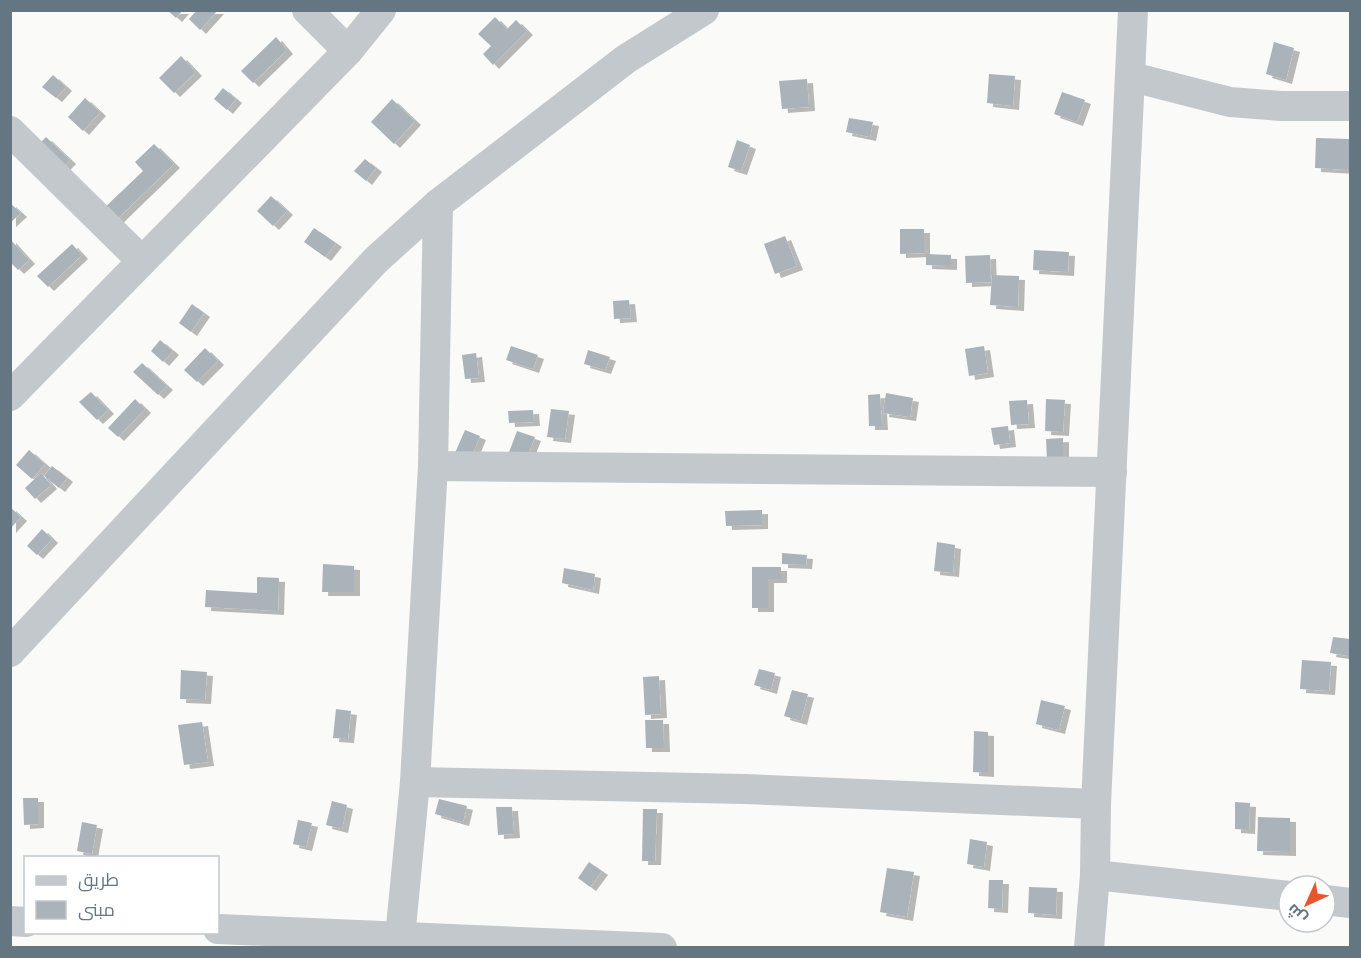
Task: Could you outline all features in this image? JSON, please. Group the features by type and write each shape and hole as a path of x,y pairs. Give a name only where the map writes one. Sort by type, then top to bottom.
{"street":[{"path":"307,10 348,51"},
{"path":"14,386 142,261 348,51 381,10"},
{"path":"10,652 376,260 438,204 626,58 704,10"},
{"path":"1089,948 1095,875 1096,804 1133,10"},
{"path":"1131,77 1230,102 1281,106 1350,106"},
{"path":"10,131 142,261"},
{"path":"400,941 415,783 433,466 438,204"},
{"path":"433,466 1112,472"},
{"path":"415,783 744,789 1096,804"},
{"path":"1095,875 1277,895"},
{"path":"219,928 400,941 662,948"}],"building":[{"path":"167,10 183,10 176,18"},
{"path":"197,10 218,10 200,30 189,19"},
{"path":"495,17 507,29 516,20 527,31 493,65 483,54 491,46 478,34"},
{"path":"276,37 287,50 253,83 241,71"},
{"path":"1274,42 1294,48 1286,80 1266,74"},
{"path":"181,56 196,72 174,93 159,78"},
{"path":"989,74 1015,76 1013,106 987,103"},
{"path":"53,75 66,87 56,98 42,87"},
{"path":"807,79 809,107 782,109 779,81"},
{"path":"223,88 236,99 227,110 214,99"},
{"path":"1062,92 1085,100 1077,122 1054,114"},
{"path":"85,98 100,112 83,131 68,117"},
{"path":"392,99 415,121 394,144 371,122"},
{"path":"849,118 873,122 870,137 846,132"},
{"path":"46,137 70,160 52,179 28,155"},
{"path":"1316,138 1350,139 1350,170 1315,168"},
{"path":"737,140 750,145 741,171 728,167"},
{"path":"154,144 174,164 111,225 99,213 143,171 135,162"},
{"path":"365,159 376,168 366,181 354,171"},
{"path":"271,196 287,211 273,226 257,211"},
{"path":"10,203 21,213 10,223"},
{"path":"314,228 336,243 325,257 304,242"},
{"path":"900,229 924,229 924,253 900,254"},
{"path":"785,236 797,266 775,274 764,244"},
{"path":"10,239 29,260 18,270 10,262"},
{"path":"72,244 82,255 48,287 37,276"},
{"path":"1034,250 1069,252 1068,272 1033,270"},
{"path":"926,254 951,255 951,266 926,265"},
{"path":"990,255 991,282 966,283 965,256"},
{"path":"992,275 1019,276 1018,307 990,305"},
{"path":"629,300 631,318 614,319 613,301"},
{"path":"192,304 204,313 191,332 179,323"},
{"path":"160,340 173,351 163,362 151,351"},
{"path":"511,346 538,355 533,369 506,360"},
{"path":"984,346 988,373 969,376 965,349"},
{"path":"205,348 218,361 197,382 184,370"},
{"path":"588,350 610,357 605,370 584,364"},
{"path":"476,353 479,378 465,379 462,355"},
{"path":"142,363 167,386 158,395 133,372"},
{"path":"91,392 108,410 97,420 79,402"},
{"path":"886,393 913,398 910,417 883,413"},
{"path":"880,394 882,426 869,426 868,395"},
{"path":"135,399 145,409 118,437 108,428"},
{"path":"1046,399 1065,400 1063,432 1045,431"},
{"path":"1027,400 1029,424 1011,425 1009,401"},
{"path":"551,409 569,411 565,439 547,437"},
{"path":"533,410 534,422 509,423 508,411"},
{"path":"1008,426 1010,443 994,445 991,428"},
{"path":"465,430 480,436 470,460 455,453"},
{"path":"517,431 535,437 525,462 508,455"},
{"path":"1063,438 1063,459 1047,460 1046,439"},
{"path":"29,450 45,464 32,479 16,465"},
{"path":"52,466 67,478 59,488 44,476"},
{"path":"41,473 51,485 35,499 25,488"},
{"path":"10,507 21,517 10,529"},
{"path":"762,510 762,525 726,526 725,511"},
{"path":"42,529 52,539 37,555 27,546"},
{"path":"937,542 955,545 953,573 934,571"},
{"path":"782,553 807,555 806,565 782,564"},
{"path":"323,564 354,566 354,592 322,592"},
{"path":"752,567 781,567 781,579 768,579 768,608 752,608"},
{"path":"564,568 595,574 593,590 562,583"},
{"path":"257,577 279,578 278,611 205,607 206,590 257,593"},
{"path":"1333,637 1350,639 1349,656 1330,653"},
{"path":"1302,660 1331,662 1329,691 1300,689"},
{"path":"759,669 775,673 771,690 754,685"},
{"path":"181,670 207,672 205,700 180,699"},
{"path":"659,676 661,714 645,715 643,677"},
{"path":"792,690 808,694 801,721 784,716"},
{"path":"1041,700 1065,706 1059,730 1036,724"},
{"path":"336,709 351,711 348,739 333,738"},
{"path":"645,720 663,720 664,748 646,748"},
{"path":"202,722 208,762 184,765 178,725"},
{"path":"974,731 988,732 988,773 973,772"},
{"path":"23,798 38,798 38,824 24,825"},
{"path":"439,799 467,806 463,822 435,814"},
{"path":"332,801 347,805 342,829 326,825"},
{"path":"1235,802 1250,803 1249,830 1235,829"},
{"path":"496,807 512,807 514,834 498,835"},
{"path":"643,809 657,809 655,861 642,861"},
{"path":"1258,817 1290,818 1290,852 1257,851"},
{"path":"298,820 312,823 306,847 293,844"},
{"path":"82,822 97,825 92,854 77,851"},
{"path":"970,839 987,842 984,867 967,864"},
{"path":"589,862 602,871 590,887 578,878"},
{"path":"887,868 914,872 907,917 880,912"},
{"path":"989,880 1003,880 1002,909 988,908"},
{"path":"1029,887 1057,888 1056,915 1028,913"}]}
